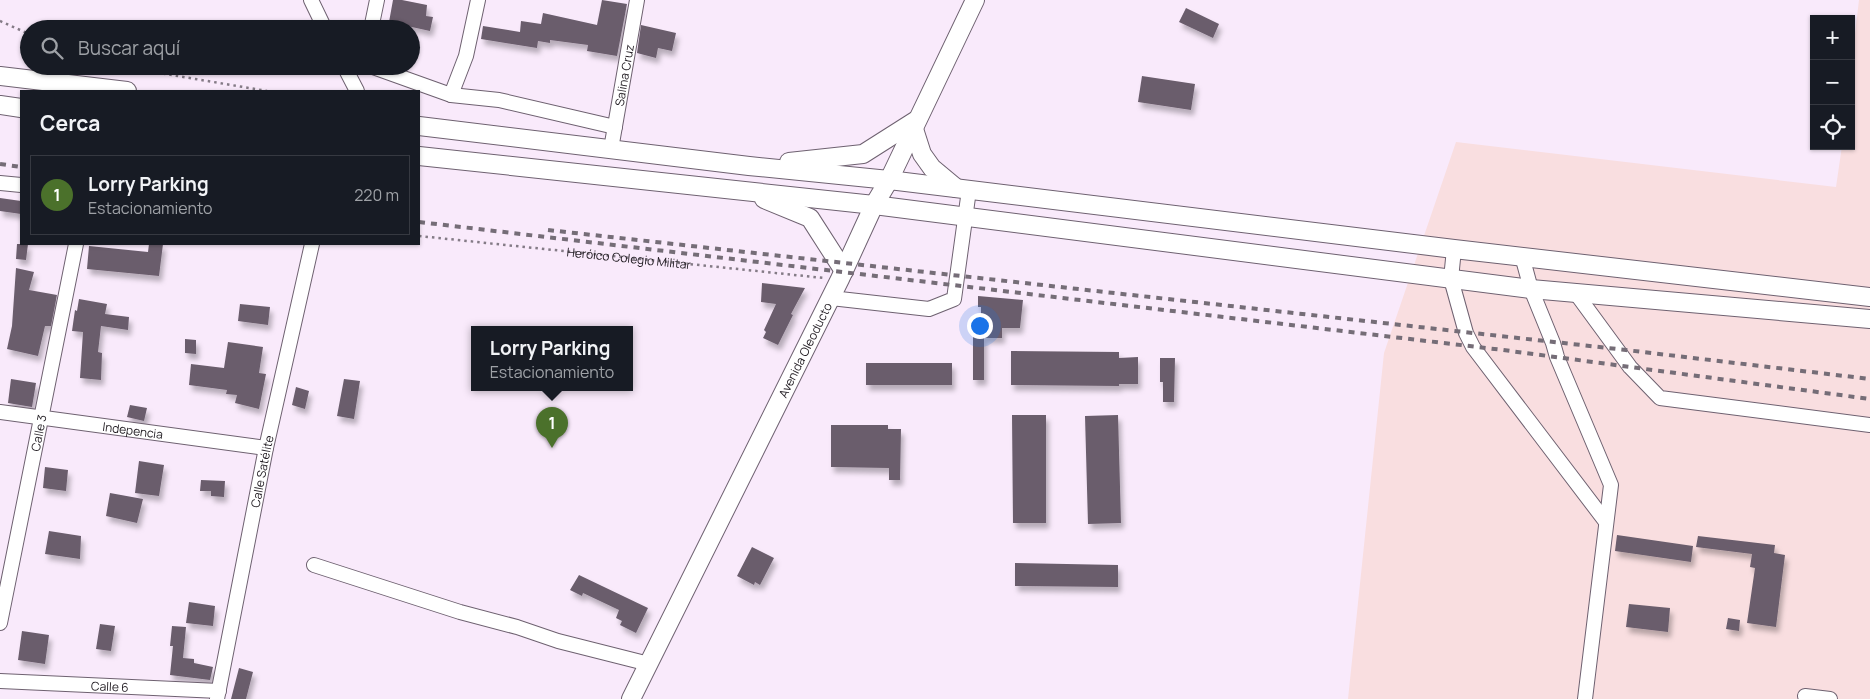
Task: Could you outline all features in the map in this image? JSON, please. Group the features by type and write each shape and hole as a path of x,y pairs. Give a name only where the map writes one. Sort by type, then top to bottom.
{"main road":[{"name":"Avenida Oleoducto","path":"631,699 831,298 874,204 889,180 914,124 975,0"},
{"path":"0,76 108,90"},
{"path":"0,105 20,108"},
{"path":"749,166 863,154 914,124 922,154 932,168 963,189"},
{"path":"420,126 1870,297"},
{"path":"420,156 874,204 1531,289 1870,320"},
{"path":"670,183 674,157"},
{"path":"745,191 810,218 842,275"}],"street":[{"path":"311,0 321,20"},
{"path":"373,20 377,0"},
{"path":"451,95 466,56 478,0"},
{"name":"Salina Cruz","path":"611,149 637,0"},
{"path":"349,75 357,90"},
{"path":"358,90 361,75"},
{"path":"395,75 451,95 499,100 615,127"},
{"path":"0,183 20,185"},
{"path":"831,298 929,309 954,299 966,216 963,189"},
{"name":"Calle 3","path":"0,623 76,245"},
{"name":"Calle Satélite","path":"218,695 266,448 312,245"},
{"path":"1454,249 1451,279 1466,333 1473,347 1606,522"},
{"path":"1522,256 1531,289 1557,357 1611,485 1585,699"},
{"path":"1575,292 1630,367 1660,398 1870,425"},
{"name":"Indepencia","path":"0,412 43,416 266,448"},
{"path":"314,565 558,641 649,664"},
{"name":"Calle 6","path":"0,681 218,695"},
{"path":"1804,696 1830,699"}],"path":[{"path":"0,22 20,30"},
{"path":"172,75 261,90"},
{"name":"Heróico Colegio Militar","path":"420,236 842,275"}],"shaded area":[{"path":"1859,0 1870,0 1870,699 1348,699 1384,353 1456,142 1836,187 1841,150 1855,150 1855,34"}],"building":[{"path":"393,0 427,5 426,16 433,17 430,31 420,29 420,20 389,20"},
{"path":"602,0 627,4 617,56 587,51 588,45 550,40 550,43 538,41 537,48 481,39 483,26 520,32 521,21 541,24 543,13 597,25"},
{"path":"1186,8 1219,24 1213,38 1179,22"},
{"path":"641,25 676,33 672,51 658,48 656,58 637,53"},
{"path":"1142,76 1195,84 1191,110 1138,102"},
{"path":"0,198 20,201 20,214 0,211"},
{"path":"17,244 28,245 26,260 16,259"},
{"path":"149,245 163,245 159,276 87,269 89,246 148,252"},
{"path":"16,268 34,272 29,290 57,295 51,326 45,326 38,356 7,349 12,326"},
{"path":"762,283 805,288 791,314 793,315 778,345 763,338 766,332 764,330 776,304 761,302"},
{"path":"978,296 1023,300 1020,328 1002,328 1002,338 984,338 984,380 973,380 973,332 981,332 981,307 978,307"},
{"path":"79,299 107,304 105,314 129,317 128,330 101,326 98,352 102,353 101,380 80,378 83,332 72,331 75,310 77,311"},
{"path":"240,304 270,307 268,325 238,321"},
{"path":"185,339 196,340 196,354 185,353"},
{"path":"228,342 263,347 259,373 266,374 259,409 235,403 237,395 226,394 227,390 189,385 191,364 224,368"},
{"path":"1011,351 1119,352 1119,358 1138,357 1138,384 1119,384 1119,386 1011,385"},
{"path":"1160,358 1175,358 1174,402 1163,402 1163,382 1160,382"},
{"path":"866,363 952,363 952,385 866,385"},
{"path":"11,379 36,383 32,407 8,403"},
{"path":"344,379 360,381 354,419 337,416"},
{"path":"296,387 309,391 305,409 292,405"},
{"path":"130,405 147,408 144,421 127,417"},
{"path":"1012,415 1046,415 1046,523 1013,523"},
{"path":"1118,415 1121,523 1088,524 1085,416"},
{"path":"831,425 888,425 888,429 901,429 900,480 889,480 889,468 831,467"},
{"path":"139,461 164,465 159,496 135,493"},
{"path":"45,467 68,470 66,491 43,488"},
{"path":"201,480 225,481 224,497 211,496 211,491 200,491"},
{"path":"110,493 143,499 137,523 106,516"},
{"path":"49,531 81,536 80,559 45,554"},
{"path":"1617,535 1693,546 1691,562 1615,551"},
{"path":"1698,536 1775,545 1774,553 1785,555 1776,627 1747,623 1755,568 1750,567 1752,554 1696,547"},
{"path":"752,547 774,558 760,585 755,582 754,585 737,576"},
{"path":"1015,563 1118,565 1118,587 1015,586"},
{"path":"579,575 648,608 636,633 620,625 622,621 616,618 619,610 583,593 582,596 570,590"},
{"path":"189,602 215,606 213,626 186,623"},
{"path":"1629,604 1670,608 1668,632 1626,627"},
{"path":"1728,618 1740,620 1739,631 1726,629"},
{"path":"100,624 115,626 111,651 96,649"},
{"path":"172,626 186,627 183,658 194,659 194,663 213,667 210,680 170,675 173,646 170,646"},
{"path":"22,631 49,635 45,664 18,660"},
{"path":"239,668 253,672 246,699 231,699"}],"railway":[{"path":"0,164 20,167"},
{"path":"420,222 1503,350 1870,399"},
{"path":"548,230 1870,379"}],"place":[{"name":"Lorry Parking","path":"552,448"}]}
